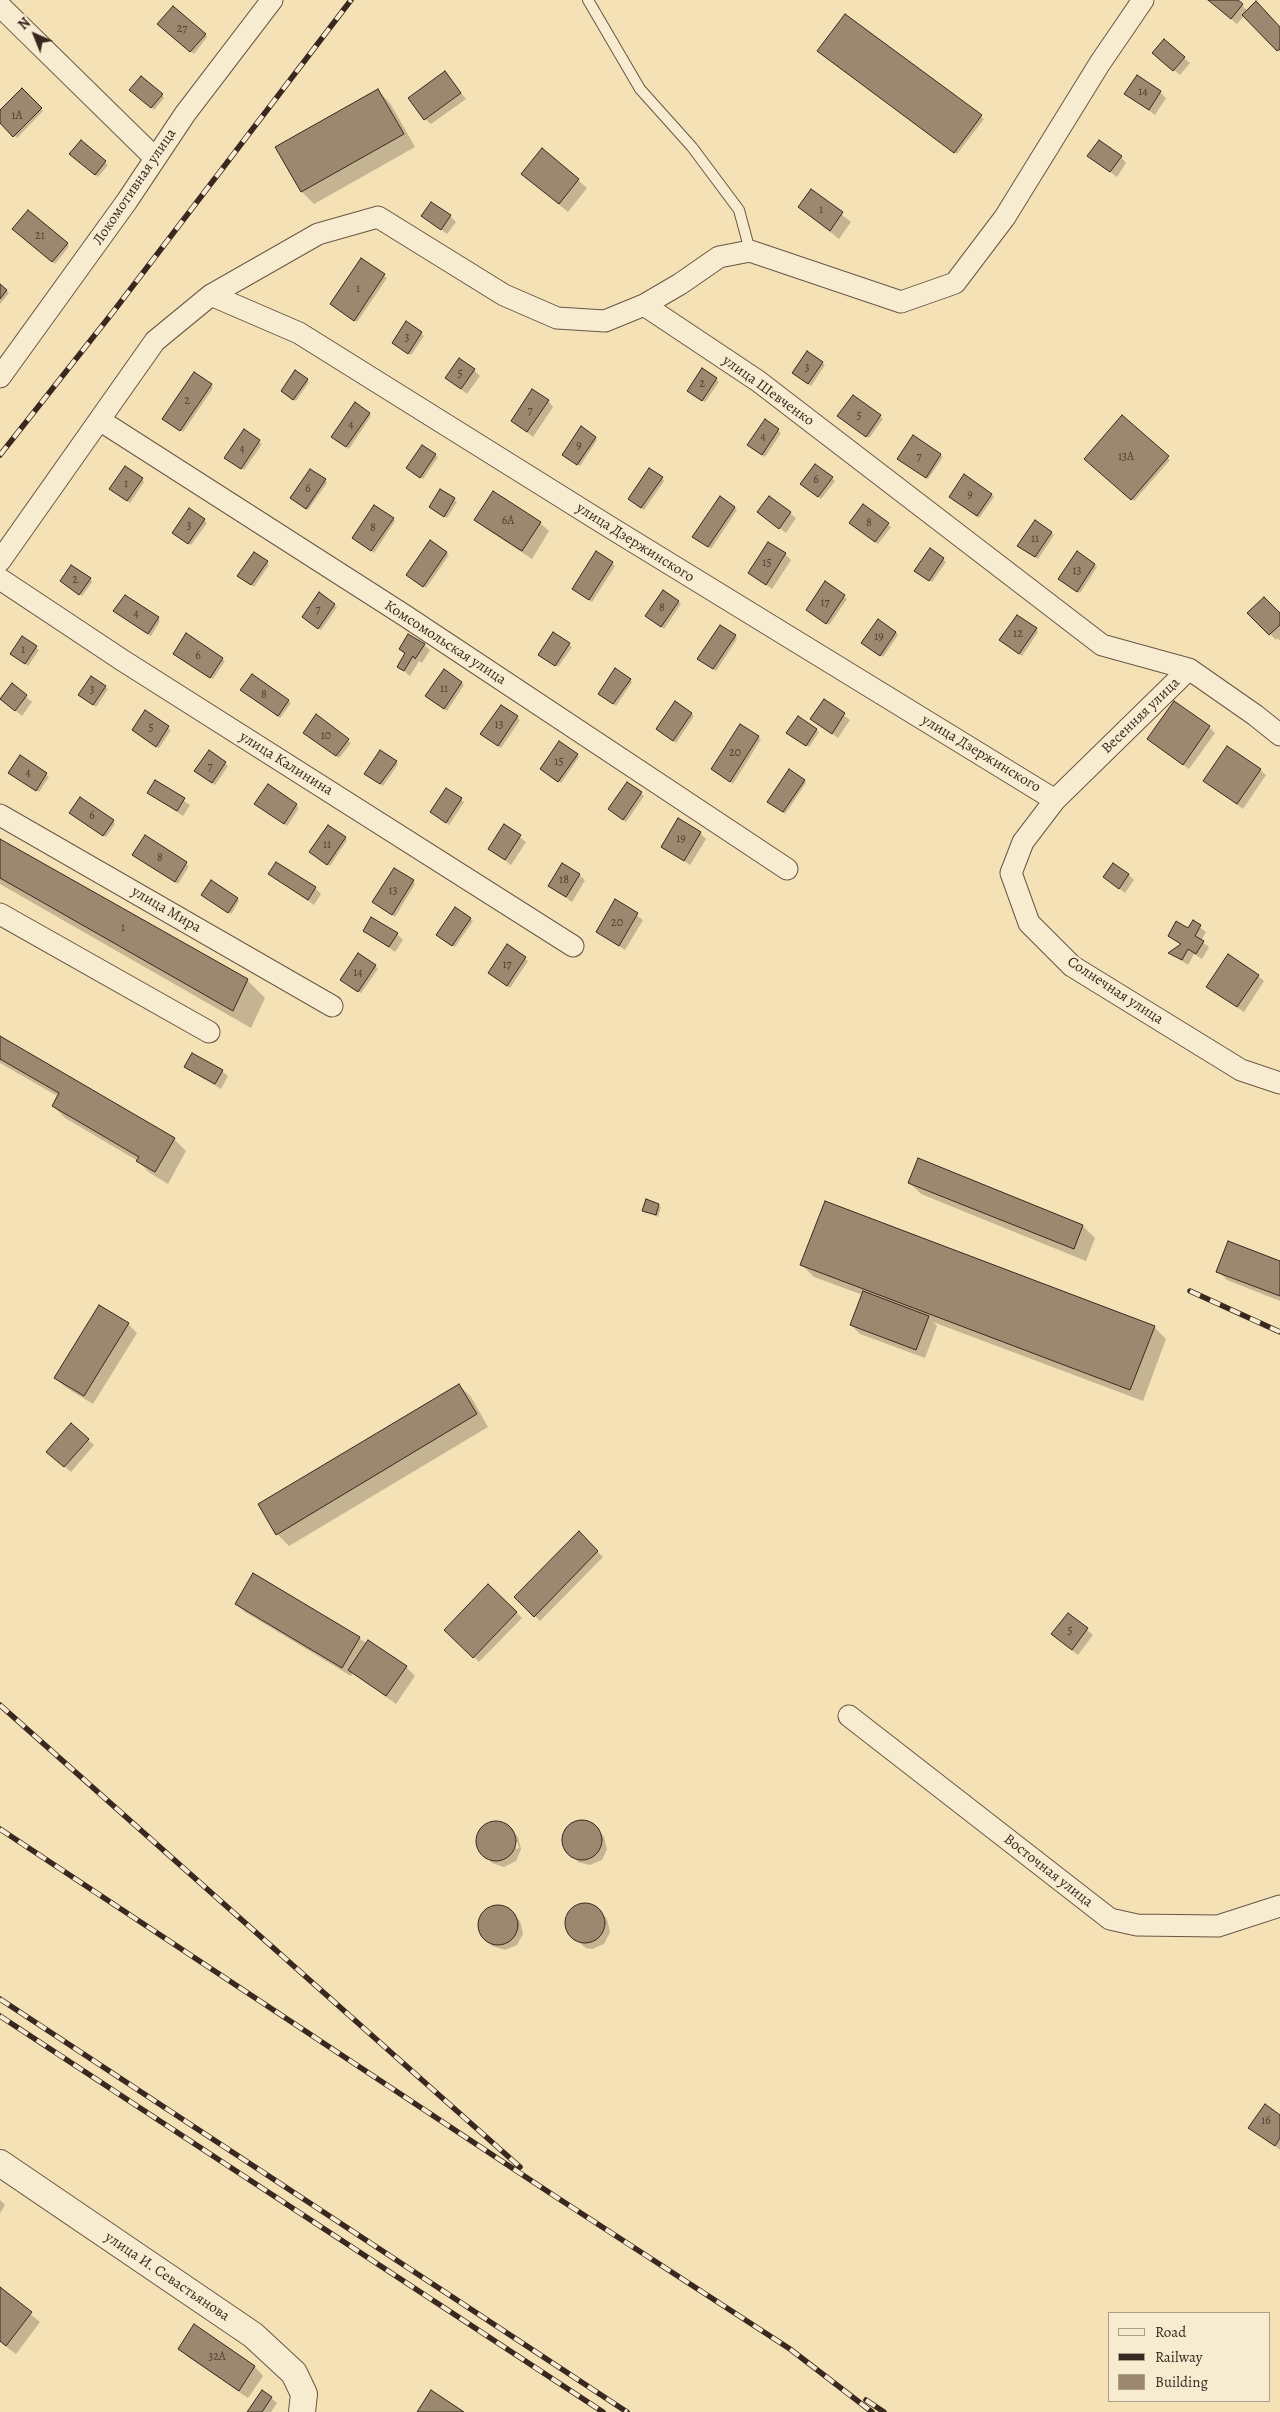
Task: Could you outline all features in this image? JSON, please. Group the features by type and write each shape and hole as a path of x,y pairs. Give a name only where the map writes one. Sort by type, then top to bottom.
{"street":[{"name":"Локомотивная улица","path":"0,377 127,201 154,158 272,0"},
{"path":"0,561 155,341 211,295 318,234 378,217 504,295 557,318 605,321 644,305 680,284 719,257 750,251 901,302 955,284 1005,217 1100,63 1143,0"},
{"path":"0,6 154,158"},
{"name":"улица Дзержинского","path":"211,295 299,333 608,526 1055,800"},
{"name":"улица Шевченко","path":"644,305 758,381 1102,645 1189,669"},
{"name":"Комсомольская улица","path":"101,420 404,615 787,869"},
{"name":"улица Калинина","path":"0,579 122,660 573,946"},
{"name":"Весенняя улица","path":"1055,800 1189,669 1255,715 1280,735"},
{"name":"Солнечная улица","path":"1055,800 1023,842 1011,873 1028,924 1072,966 1241,1070 1280,1083"},
{"name":"улица Мира","path":"0,814 332,1006"},
{"path":"0,914 209,1032"},
{"name":"Восточная улица","path":"849,1716 1110,1919 1137,1924 1218,1926 1280,1906"},
{"name":"улица И. Севастьянова","path":"0,2163 253,2335 294,2372 304,2394 302,2412"}],"lane":[{"path":"588,0 640,89 692,147 739,210 750,251"}],"building":[{"path":"1208,0 1238,0 1243,4 1231,19"},
{"path":"1256,1 1280,27 1280,49 1277,51 1242,15"},
{"path":"173,6 206,34 190,52 157,24"},
{"path":"845,14 982,115 954,153 817,51"},
{"path":"1164,39 1185,57 1173,71 1152,53"},
{"path":"445,71 461,93 424,120 408,98"},
{"path":"1137,75 1161,91 1149,110 1124,94"},
{"path":"141,76 163,94 151,108 129,90"},
{"path":"22,88 42,108 13,137 0,123 0,110"},
{"path":"378,89 404,134 301,192 275,147"},
{"path":"81,140 106,161 95,175 69,154"},
{"path":"1099,140 1122,156 1110,172 1087,156"},
{"path":"542,148 579,179 559,204 521,174"},
{"path":"811,189 843,212 830,231 798,207"},
{"path":"431,202 451,215 441,230 421,216"},
{"path":"28,210 68,243 52,262 12,229"},
{"path":"361,258 385,274 354,321 330,304"},
{"path":"0,284 7,290 0,299"},
{"path":"406,321 422,332 408,354 392,343"},
{"path":"807,351 823,362 808,384 792,373"},
{"path":"459,358 475,369 461,389 445,378"},
{"path":"702,368 717,378 702,401 687,391"},
{"path":"295,370 308,379 293,400 281,391"},
{"path":"194,372 212,384 180,431 162,419"},
{"path":"532,389 549,400 527,432 511,421"},
{"path":"853,395 881,415 866,437 837,416"},
{"path":"355,402 370,413 346,447 331,437"},
{"path":"1122,415 1169,456 1131,500 1084,459"},
{"path":"765,419 779,429 762,455 747,445"},
{"path":"581,426 596,437 577,465 562,455"},
{"path":"244,429 260,440 241,469 224,458"},
{"path":"913,435 941,454 926,478 897,459"},
{"path":"422,445 436,454 420,478 406,468"},
{"path":"815,464 833,477 818,497 800,484"},
{"path":"125,466 143,478 127,501 109,489"},
{"path":"649,468 663,477 641,508 628,499"},
{"path":"310,469 326,479 306,509 290,498"},
{"path":"964,474 992,494 977,516 949,497"},
{"path":"440,489 455,498 444,517 429,507"},
{"path":"493,491 541,522 522,551 474,520"},
{"path":"720,496 735,507 708,547 692,537"},
{"path":"769,496 791,512 779,529 757,512"},
{"path":"863,504 889,523 875,542 849,523"},
{"path":"374,505 394,518 371,551 352,538"},
{"path":"189,508 205,519 188,544 172,533"},
{"path":"1035,520 1052,532 1035,557 1017,546"},
{"path":"430,540 447,552 423,587 406,575"},
{"path":"768,542 786,553 766,585 748,573"},
{"path":"930,548 944,558 929,581 914,571"},
{"path":"596,551 613,562 589,600 572,589"},
{"path":"1077,551 1095,564 1077,592 1058,579"},
{"path":"254,552 268,561 251,585 237,576"},
{"path":"71,565 91,578 79,595 60,581"},
{"path":"825,581 845,595 826,624 806,610"},
{"path":"663,590 679,601 661,627 645,616"},
{"path":"319,592 335,604 318,629 302,617"},
{"path":"125,595 159,617 148,634 113,611"},
{"path":"1264,597 1280,613 1280,625 1269,635 1247,613"},
{"path":"1017,615 1037,628 1019,654 999,640"},
{"path":"878,619 896,632 880,656 861,643"},
{"path":"720,625 736,635 713,669 697,659"},
{"path":"553,632 570,643 555,666 538,655"},
{"path":"186,633 223,658 210,678 173,654"},
{"path":"408,634 425,644 415,659 413,656 404,671 397,667 405,653 399,649"},
{"path":"22,636 37,646 25,664 10,654"},
{"path":"615,668 631,679 613,704 598,694"},
{"path":"444,669 462,682 444,709 425,696"},
{"path":"252,674 289,700 278,716 240,690"},
{"path":"91,676 106,686 93,705 78,695"},
{"path":"12,683 27,695 15,711 0,699"},
{"path":"824,699 845,713 832,734 810,719"},
{"path":"675,701 692,713 673,741 656,729"},
{"path":"1174,701 1210,726 1183,765 1147,739"},
{"path":"501,705 518,716 498,746 480,734"},
{"path":"145,710 169,726 156,747 132,730"},
{"path":"316,714 349,739 336,756 303,733"},
{"path":"798,716 817,729 806,746 786,733"},
{"path":"740,724 759,736 730,782 711,769"},
{"path":"559,741 578,754 558,782 540,769"},
{"path":"1227,746 1261,769 1237,804 1203,781"},
{"path":"209,750 226,762 212,783 194,771"},
{"path":"380,750 397,761 380,784 364,774"},
{"path":"20,755 47,773 36,791 8,773"},
{"path":"789,769 805,780 783,812 767,802"},
{"path":"155,780 185,798 177,811 147,793"},
{"path":"627,782 642,792 623,820 608,809"},
{"path":"268,784 297,804 284,824 254,804"},
{"path":"446,788 462,798 446,823 430,812"},
{"path":"80,797 114,820 103,836 69,813"},
{"path":"678,818 701,832 684,861 661,847"},
{"path":"504,824 521,835 505,860 488,849"},
{"path":"328,825 346,837 327,865 309,852"},
{"path":"145,835 187,862 175,882 132,855"},
{"path":"0,839 248,979 233,1011 0,878"},
{"path":"276,862 316,887 308,900 268,874"},
{"path":"562,863 580,874 566,897 548,886"},
{"path":"1113,863 1129,874 1119,889 1103,877"},
{"path":"394,868 414,880 392,915 372,902"},
{"path":"211,880 238,898 228,913 201,895"},
{"path":"615,899 638,913 619,946 596,932"},
{"path":"455,907 471,918 452,946 436,935"},
{"path":"371,917 398,933 389,947 363,931"},
{"path":"1193,920 1201,925 1195,936 1204,941 1196,954 1188,949 1182,960 1168,953 1181,944 1168,936 1176,921 1188,928"},
{"path":"507,944 526,957 507,986 488,973"},
{"path":"358,953 376,965 358,992 340,980"},
{"path":"1228,954 1259,975 1237,1007 1206,987"},
{"path":"0,1036 175,1138 155,1172 136,1161 139,1157 52,1106 59,1093 0,1059"},
{"path":"192,1053 223,1070 215,1084 184,1067"},
{"path":"918,1158 1083,1225 1074,1249 908,1183"},
{"path":"646,1199 659,1204 656,1215 642,1211"},
{"path":"825,1201 1155,1326 1130,1390 800,1265"},
{"path":"1228,1241 1280,1261 1280,1296 1216,1272"},
{"path":"863,1291 929,1316 916,1350 850,1325"},
{"path":"99,1305 129,1323 84,1396 54,1378"},
{"path":"459,1384 477,1414 276,1535 258,1504"},
{"path":"71,1423 89,1439 64,1467 46,1452"},
{"path":"579,1531 598,1551 534,1617 514,1597"},
{"path":"253,1573 360,1637 342,1668 235,1604"},
{"path":"488,1584 517,1612 473,1658 444,1630"},
{"path":"1068,1613 1088,1628 1072,1650 1051,1634"},
{"path":"368,1640 407,1666 386,1696 348,1670"},
{"path":"582,1820 596,1826 602,1840 596,1854 582,1860 568,1854 562,1840 568,1826"},
{"path":"496,1821 507,1824 513,1830 516,1841 513,1852 507,1858 496,1861 485,1858 479,1852 476,1841 479,1830 485,1824"},
{"path":"589,1903 596,1906 602,1912 605,1923 604,1931 596,1940 589,1943 581,1943 574,1940 566,1931 565,1919 568,1912 577,1904"},
{"path":"494,1905 502,1905 509,1908 515,1914 518,1925 515,1936 509,1942 502,1945 494,1945 487,1942 481,1936 478,1929 478,1921 481,1914 487,1908"},
{"path":"1265,2104 1280,2115 1280,2138 1275,2146 1248,2128"},
{"path":"0,2287 32,2312 6,2346 0,2341"},
{"path":"194,2324 255,2366 239,2391 178,2349"},
{"path":"262,2390 272,2397 262,2412 247,2412"},
{"path":"431,2390 464,2412 417,2412"}],"railway":[{"path":"0,455 113,312 351,0"},
{"path":"1190,1291 1280,1332"},
{"path":"0,1705 520,2167"},
{"path":"0,1829 550,2193 790,2349 872,2412"},
{"path":"0,1999 627,2412"},
{"path":"0,2016 603,2412"},
{"path":"866,2400 884,2412"}]}
